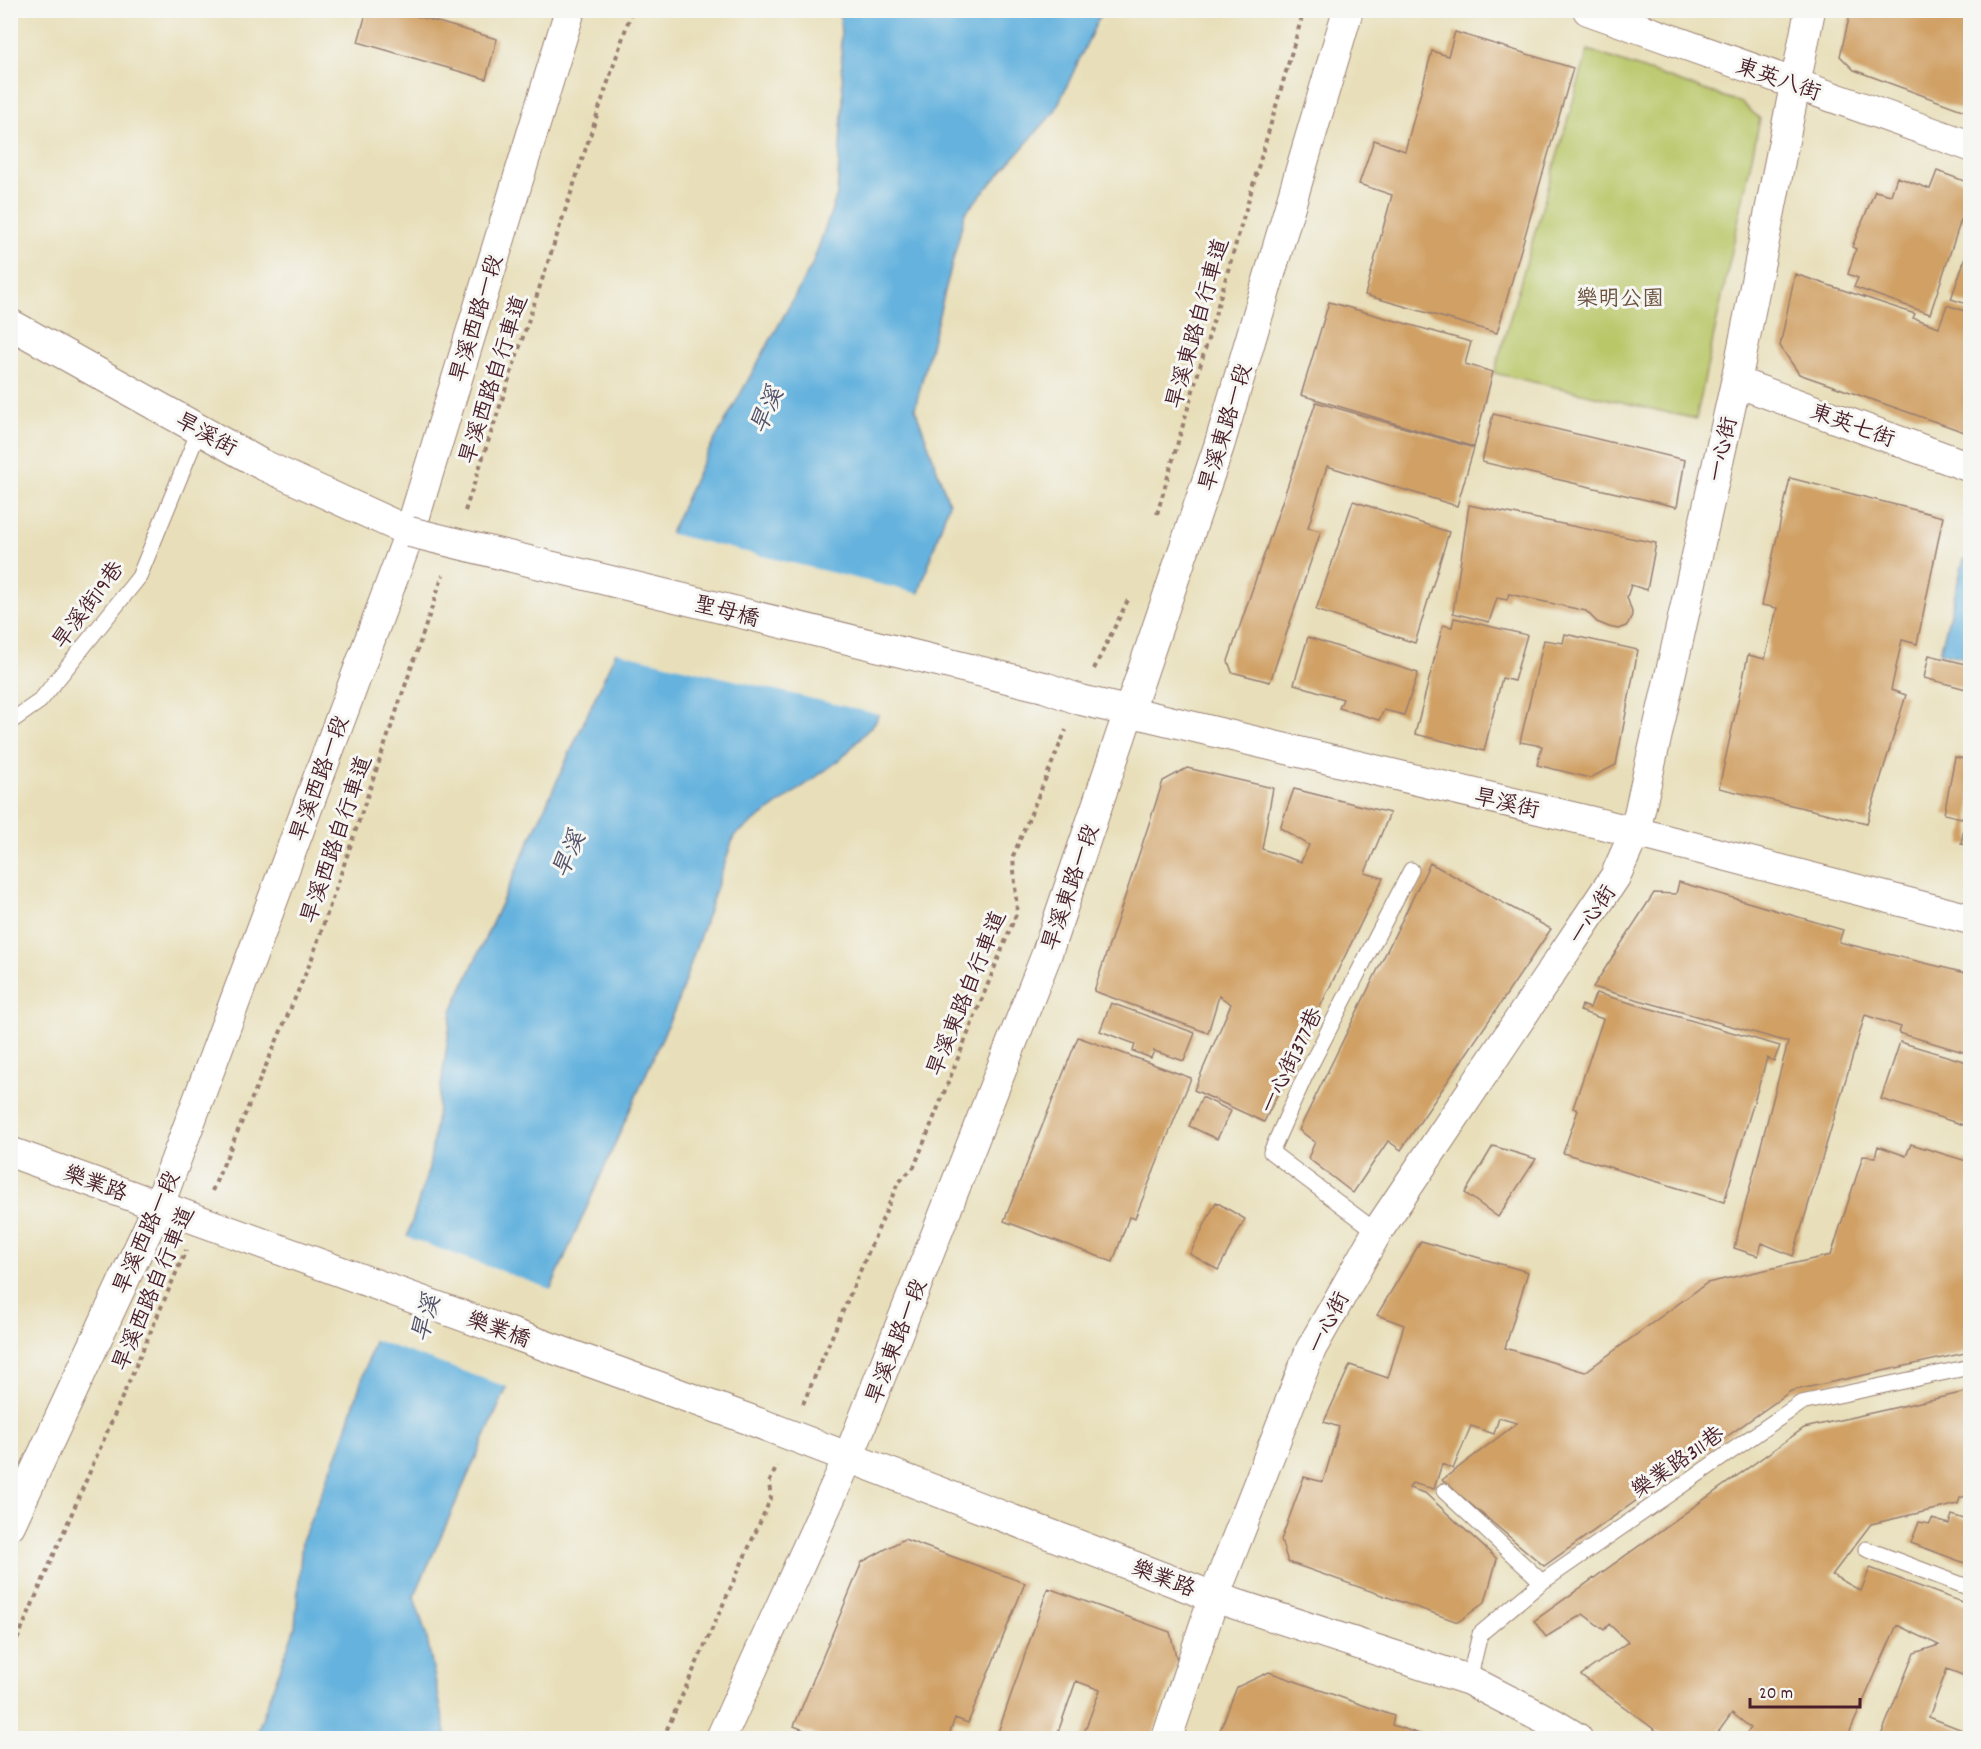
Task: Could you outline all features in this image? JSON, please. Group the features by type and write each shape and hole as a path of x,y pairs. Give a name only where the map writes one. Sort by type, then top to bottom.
{"street":[{"name":"旱溪西路一段","path":"10,1525 159,1204 410,532 570,10"},
{"name":"旱溪東路一段","path":"721,1738 849,1456 1046,956 1219,446 1348,10"},
{"name":"東英八街","path":"1588,10 1971,146"},
{"name":"一心街","path":"1167,1738 1214,1597 1311,1349 1377,1232 1616,877 1635,832 1736,382 1793,83 1810,10"},
{"name":"旱溪街","path":"10,324 261,464 410,532"},
{"name":"東英七街","path":"1736,382 1971,467"},
{"name":"聖母橋","path":"410,532 1044,687"},
{"name":"旱溪街","path":"1044,687 1130,712 1635,832 1971,919"},
{"name":"樂業路","path":"10,1152 208,1222"},
{"name":"樂業橋","path":"208,1222 748,1419"},
{"name":"樂業路","path":"748,1419 1214,1597 1468,1680 1577,1738"}],"lane":[{"name":"旱溪街19巷","path":"10,722 40,701 139,577 200,428"},
{"name":"一心街377巷","path":"1377,1232 1271,1152 1305,1076 1411,870"},
{"name":"樂業路311巷","path":"1468,1680 1480,1634 1542,1581 1802,1403 1971,1367"},
{"path":"1444,1491 1542,1581"},
{"path":"1866,1549 1971,1588"}],"path":[{"name":"旱溪西路自行車道","path":"461,522 632,10"},
{"name":"旱溪東路自行車道","path":"1156,517 1304,10"},
{"name":"旱溪西路自行車道","path":"10,1656 208,1222 311,961 446,567"},
{"path":"1107,639 1131,595"},
{"name":"旱溪東路自行車道","path":"898,1183 914,1167 1017,912 1013,856 1061,741"}],"green space":[{"name":"樂明公園","path":"1588,50 1742,103 1760,119 1696,419 1494,373"}],"water":[{"name":"旱溪","path":"840,11 1102,11 1055,111 965,213 915,408 949,503 876,721 841,759 734,836 677,1004 414,1597 426,1634 447,1738 255,1738 295,1627 302,1541 342,1442 429,1168 452,1011 703,461 812,265 837,195 843,99"},
{"path":"1964,559 1970,561 1970,659 1940,652"}],"pier":[{"path":"667,533 921,594 881,715 612,651"},
{"path":"404,1236 553,1290 510,1388 372,1339"}],"building":[{"path":"367,10 396,10 497,39 486,79 358,42"},
{"path":"1851,10 1970,10 1970,113 1854,70 1840,56"},
{"path":"1455,32 1573,68 1497,333 1365,295 1392,195 1359,184 1374,140 1405,151 1432,51 1448,56"},
{"path":"1937,171 1970,183 1970,223 1961,220 1930,314 1854,287 1858,278 1848,274 1856,249 1852,247 1875,191 1891,195 1897,177 1930,189"},
{"path":"1970,244 1970,305 1951,299"},
{"path":"1795,274 1915,314 1913,318 1939,327 1947,305 1970,313 1970,434 1799,374 1780,346"},
{"path":"1329,302 1471,342 1465,364 1493,372 1474,447 1301,395"},
{"path":"1316,402 1474,448 1457,506 1327,466 1308,528 1321,531 1270,682 1232,672 1228,661"},
{"path":"1493,414 1685,460 1677,507 1482,462"},
{"path":"1790,478 1943,517 1917,644 1902,640 1891,690 1906,695 1867,823 1719,788 1748,655 1765,659 1777,608 1762,605"},
{"path":"1353,501 1449,532 1415,643 1316,610"},
{"path":"1469,505 1656,543 1647,590 1631,585 1627,597 1632,612 1631,620 1626,626 1618,629 1597,622 1586,611 1509,594 1507,600 1497,598 1489,622 1453,613"},
{"path":"1454,618 1527,635 1514,681 1502,678 1484,751 1415,734 1443,625 1452,627"},
{"path":"1565,634 1638,650 1616,765 1590,778 1537,765 1542,746 1520,742 1544,640 1563,643"},
{"path":"1308,637 1418,673 1404,715 1384,710 1379,720 1339,708 1343,699 1294,684"},
{"path":"1929,655 1970,665 1970,690 1924,678"},
{"path":"1970,737 1970,846 1961,844 1966,819 1944,814 1955,757 1965,759"},
{"path":"1187,768 1273,788 1262,849 1301,862 1309,845 1280,828 1294,789 1390,813 1365,873 1383,878 1264,1122 1194,1090 1231,1004 1219,996 1208,1033 1094,991 1163,781"},
{"path":"1430,863 1551,929 1401,1150 1388,1141 1353,1193 1308,1158 1315,1142 1299,1130"},
{"path":"1679,882 1843,930 1839,942 1970,974 1970,1054 1899,1033 1901,1027 1865,1015 1793,1256 1762,1243 1758,1256 1734,1248 1788,1042 1593,987 1654,893 1676,894"},
{"path":"1596,993 1780,1046 1774,1061 1767,1058 1724,1202 1563,1153 1578,1110 1573,1108 1603,1019 1580,1011 1582,1005 1590,1008"},
{"path":"1111,1003 1195,1033 1184,1061 1154,1051 1151,1058 1133,1051 1135,1044 1100,1031"},
{"path":"1078,1037 1191,1078 1135,1218 1129,1217 1113,1262 1004,1221"},
{"path":"1900,1042 1970,1063 1970,1127 1881,1099"},
{"path":"1202,1097 1231,1111 1217,1139 1189,1126"},
{"path":"1911,1144 1970,1162 1970,1352 1791,1391 1544,1566 1442,1480 1517,1423 1499,1418 1494,1434 1471,1426 1453,1469 1442,1464 1434,1489 1412,1483 1409,1488 1425,1493 1497,1559 1485,1602 1458,1622 1288,1562 1281,1540 1304,1477 1323,1482 1339,1427 1324,1422 1350,1365 1388,1378 1404,1325 1377,1315 1421,1241 1528,1272 1505,1348 1585,1372 1707,1283 1831,1255 1863,1156 1875,1157 1878,1146 1906,1156"},
{"path":"1493,1146 1536,1159 1498,1217 1465,1193"},
{"path":"1216,1202 1245,1219 1218,1270 1190,1254"},
{"path":"1970,1391 1970,1494 1960,1498 1958,1504 1871,1524 1832,1575 1861,1591 1870,1568 1970,1605 1970,1678 1947,1669 1929,1717 1970,1733 1970,1738 1880,1738 1914,1653 1939,1645 1897,1625 1847,1738 1742,1738 1751,1728 1732,1713 1714,1738 1666,1738 1581,1675 1628,1642 1609,1624 1604,1630 1583,1614 1546,1637 1534,1621 1804,1428"},
{"path":"1952,1515 1970,1521 1970,1565 1911,1543 1919,1522 1930,1524 1932,1519 1949,1524"},
{"path":"904,1539 1025,1583 968,1723 955,1718 948,1738 823,1738 794,1726 862,1562"},
{"path":"1048,1588 1170,1632 1177,1660 1152,1738 1082,1738 1100,1690 1076,1681 1056,1738 996,1738"},
{"path":"1269,1672 1394,1716 1392,1725 1432,1738 1217,1738 1237,1687"}]}
